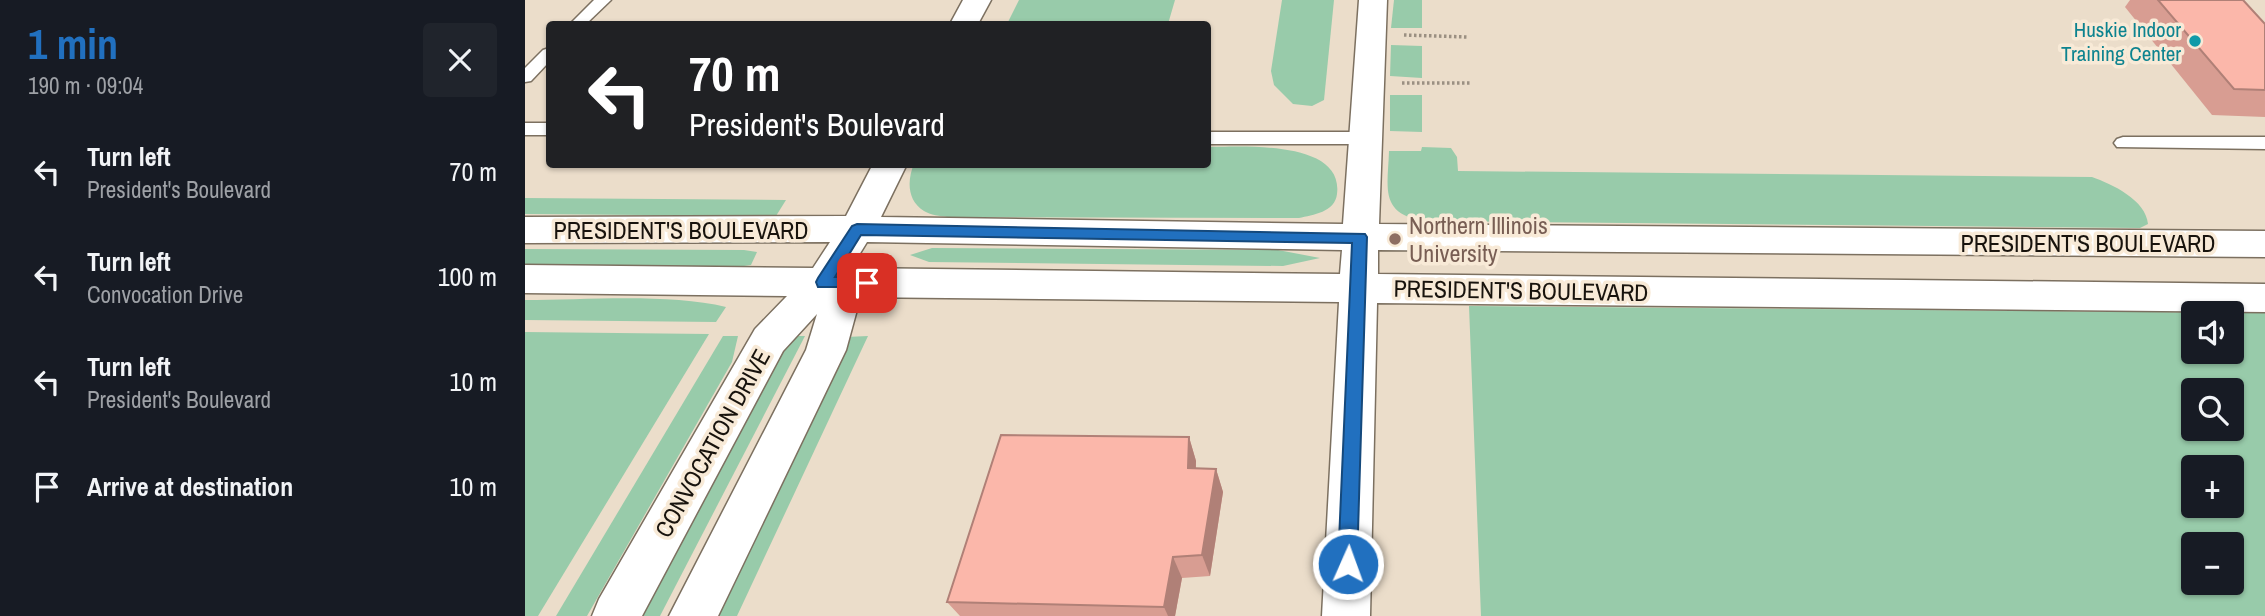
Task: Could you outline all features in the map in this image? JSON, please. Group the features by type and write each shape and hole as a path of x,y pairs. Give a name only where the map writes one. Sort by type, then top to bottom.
{"street":[{"path":"966,21 977,0"},
{"path":"1346,616 1364,138 1373,0"},
{"name":"CONVOCATION DRIVE","path":"616,616 769,340 824,282 857,229 888,168"},
{"name":"PRESIDENT'S BOULEVARD","path":"525,230 857,229 1360,237 2265,244"},
{"name":"PRESIDENT'S BOULEVARD","path":"525,279 2265,298"},
{"path":"693,616 826,350 839,306 824,282"}],"lane":[{"path":"581,21 603,0"},
{"path":"525,77 546,56"},
{"path":"525,129 546,129"},
{"path":"1211,138 1364,138"},
{"path":"2123,143 2265,142"}],"path":[{"path":"1392,34 1468,37"},
{"path":"1394,83 1471,83"}],"green space":[{"path":"1019,0 1175,0 1169,21 1008,21"},
{"path":"1282,0 1334,0 1324,100 1312,106 1293,104 1274,85 1271,71"},
{"path":"1394,0 1422,0 1422,28 1391,28"},
{"path":"1391,45 1422,46 1422,78 1390,76"},
{"path":"1390,95 1422,95 1422,132 1390,131"},
{"path":"1211,147 1265,147 1308,155 1324,163 1335,176 1337,194 1328,209 1299,218 947,217 918,207 910,190 913,168 1211,168"},
{"path":"1422,147 1451,148 1457,157 1458,171 2092,177 2135,200 2146,215 2148,224 2140,228 1422,221 1408,217 1392,204 1388,187 1389,151 1421,151"},
{"path":"525,198 786,200 776,216 525,214"},
{"path":"932,248 1278,250 1320,258 1283,266 929,262 910,255"},
{"path":"525,249 757,252 751,265 737,267 525,265"},
{"path":"653,299 726,307 716,322 525,320 525,300"},
{"path":"1469,306 2181,312 2181,364 2244,364 2244,313 2265,313 2265,616 1481,616"},
{"path":"525,332 709,334 538,616 525,616"},
{"path":"723,336 738,336 732,362 587,616 556,616"},
{"path":"786,336 805,336 660,616 634,616"},
{"path":"868,336 737,616 706,616 846,337"}],"building":[{"path":"2158,0 2243,0 2265,24 2265,90 2234,89"},
{"path":"1001,435 1189,437 1188,468 1216,469 1202,555 1173,557 1164,607 947,602"}],"place":[{"name":"Huskie Indoor Training Center","path":"2195,41"},
{"name":"Northern Illinois University","path":"1395,239"}],"route":[{"path":"867,283 824,282 857,229 1360,237 1348,564"}]}
